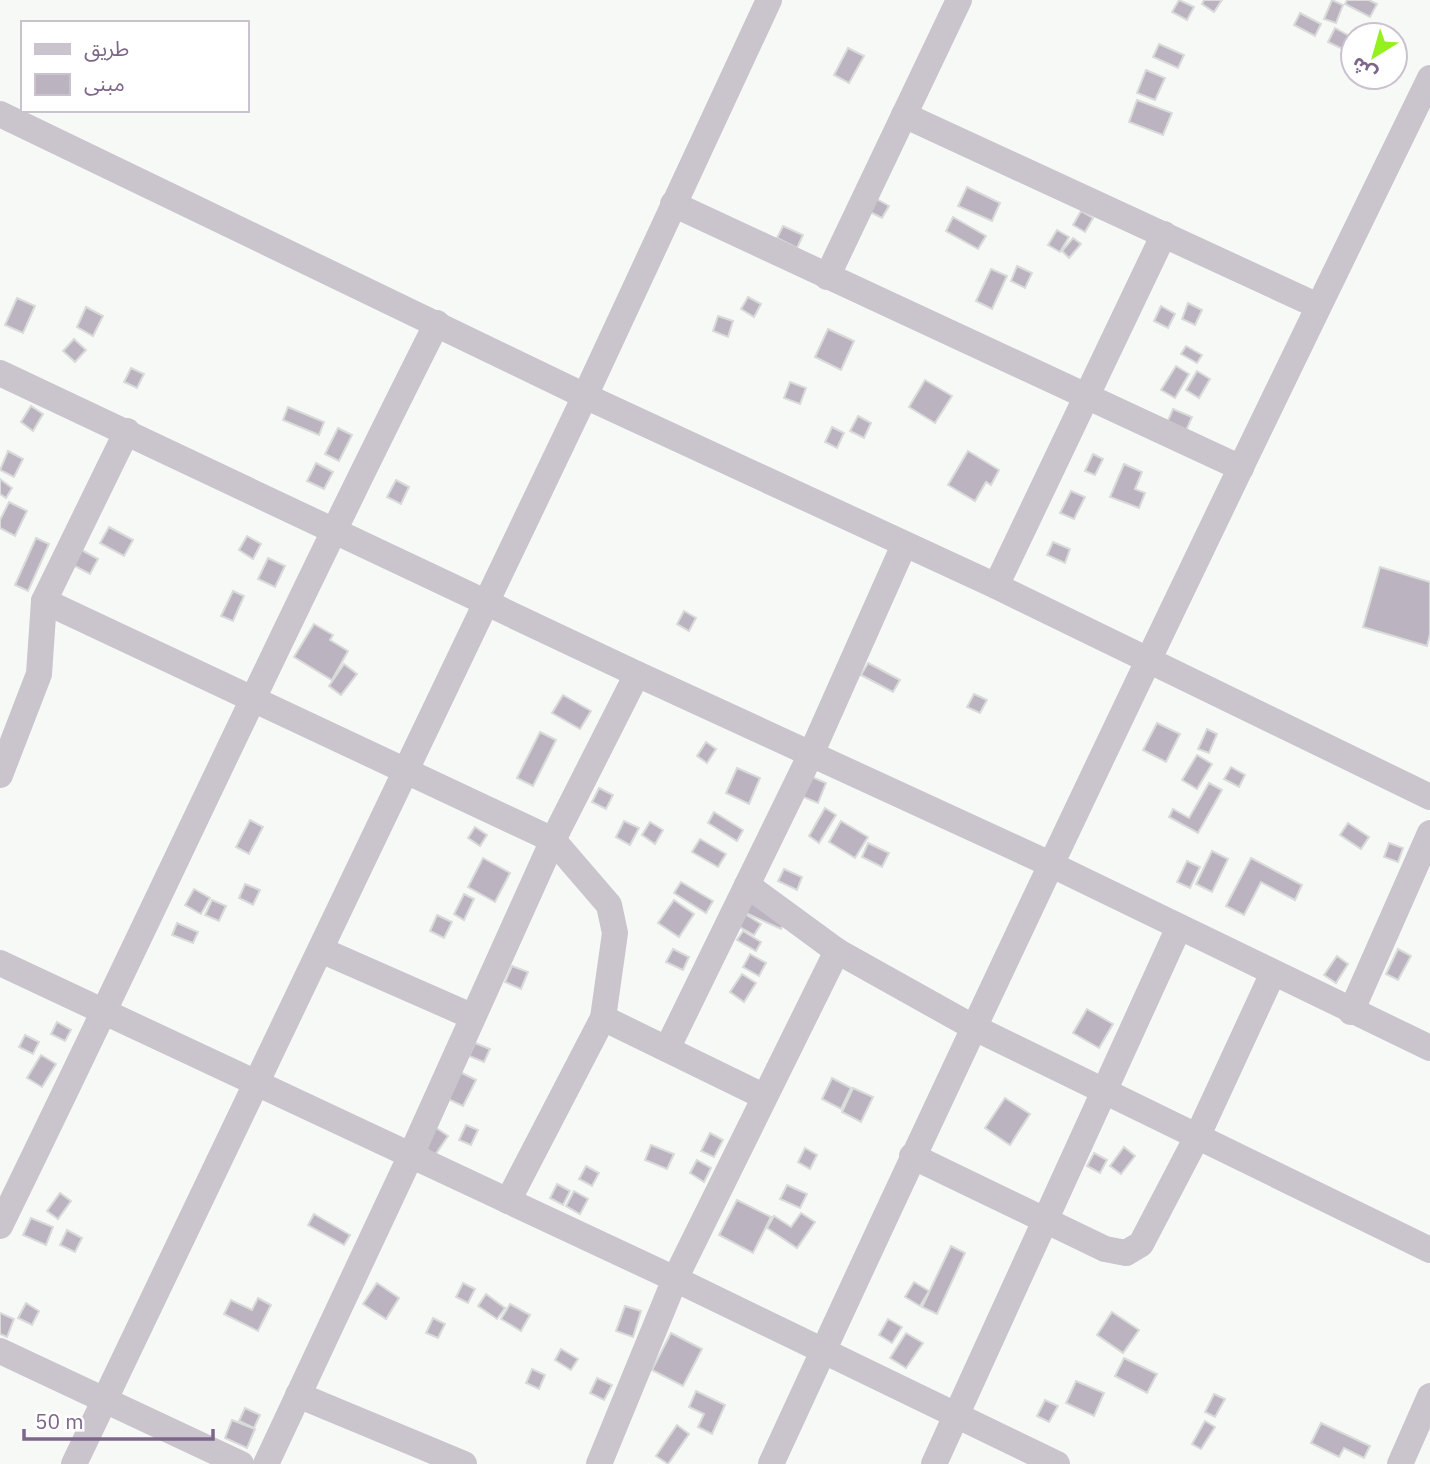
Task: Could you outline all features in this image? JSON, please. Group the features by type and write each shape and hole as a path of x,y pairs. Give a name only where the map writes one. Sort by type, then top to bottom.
{"street":[{"path":"75,1464 585,396 769,0"},
{"path":"827,277 958,0"},
{"path":"771,1464 1050,864 1430,79"},
{"path":"0,114 585,396 996,586 1430,797"},
{"path":"904,115 1318,306"},
{"path":"673,204 1241,468"},
{"path":"996,586 1164,234"},
{"path":"0,1226 105,1012 332,530 437,324"},
{"path":"0,373 637,674 1050,864 1179,926 1272,975 1430,1048"},
{"path":"0,775 39,674 44,601 127,431"},
{"path":"667,1049 811,754 904,545"},
{"path":"44,601 553,840 609,905 615,933 603,1018 508,1201"},
{"path":"266,1464 411,1155 471,1016 553,840 637,674"},
{"path":"1351,1012 1430,833"},
{"path":"747,885 837,951 973,1027 1430,1250"},
{"path":"934,1464 1179,926"},
{"path":"321,950 471,1016"},
{"path":"599,1464 675,1279 763,1096 837,951"},
{"path":"0,963 675,1279 1057,1464"},
{"path":"912,1156 1105,1249 1126,1253 1141,1244 1198,1135 1272,975"},
{"path":"603,1018 763,1096"},
{"path":"0,1351 241,1464"},
{"path":"298,1395 464,1464"},
{"path":"1400,1464 1430,1396"}],"building":[{"path":"1179,0 1194,7 1187,20 1172,12"},
{"path":"1204,0 1222,0 1214,12 1202,4"},
{"path":"1332,0 1343,5 1336,23 1324,19"},
{"path":"1347,0 1369,0 1377,4 1370,17 1345,4"},
{"path":"1300,13 1321,24 1315,36 1294,25"},
{"path":"1335,28 1339,30 1339,47 1328,42"},
{"path":"1159,44 1184,55 1178,68 1153,57"},
{"path":"848,48 864,56 849,83 834,75"},
{"path":"1146,70 1165,78 1155,100 1137,93"},
{"path":"1137,100 1172,113 1163,135 1129,122"},
{"path":"967,187 1000,203 992,221 958,206"},
{"path":"875,198 889,206 882,218 868,211"},
{"path":"1081,211 1093,218 1085,232 1073,225"},
{"path":"953,217 986,236 978,249 946,231"},
{"path":"783,226 803,235 797,248 777,238"},
{"path":"1057,230 1069,237 1060,252 1048,245"},
{"path":"1073,238 1081,244 1069,258 1062,251"},
{"path":"1017,266 1032,273 1025,288 1011,281"},
{"path":"991,269 1007,276 992,309 976,301"},
{"path":"748,297 761,304 754,317 741,309"},
{"path":"17,298 35,306 23,333 5,325"},
{"path":"1188,303 1202,310 1195,325 1182,319"},
{"path":"1161,306 1175,314 1168,328 1154,321"},
{"path":"86,307 103,316 93,336 77,327"},
{"path":"718,316 733,321 728,337 713,331"},
{"path":"828,329 854,341 841,370 815,357"},
{"path":"74,339 86,350 75,362 63,351"},
{"path":"1186,346 1202,355 1197,363 1181,354"},
{"path":"1176,366 1189,374 1175,398 1161,390"},
{"path":"131,368 144,374 137,388 124,382"},
{"path":"1197,371 1210,379 1199,398 1186,390"},
{"path":"925,380 952,396 935,423 909,407"},
{"path":"790,382 806,388 800,404 784,398"},
{"path":"31,406 43,414 33,431 21,422"},
{"path":"288,407 324,422 319,435 283,420"},
{"path":"1173,409 1192,417 1185,433 1166,425"},
{"path":"858,416 871,423 864,438 850,431"},
{"path":"832,427 844,433 837,448 825,442"},
{"path":"338,428 352,435 339,461 325,454"},
{"path":"8,451 23,459 14,477 0,470"},
{"path":"968,451 999,470 991,485 986,482 975,501 948,485"},
{"path":"1093,454 1103,459 1095,475 1085,471"},
{"path":"316,463 333,472 324,489 307,481"},
{"path":"1124,464 1142,472 1135,489 1145,493 1139,508 1110,497"},
{"path":"0,479 12,488 6,498 0,494"},
{"path":"396,480 409,487 401,504 387,497"},
{"path":"1071,491 1085,497 1074,519 1060,513"},
{"path":"9,502 27,511 15,536 0,528 0,520"},
{"path":"109,527 133,540 124,556 100,543"},
{"path":"247,536 261,544 253,559 239,550"},
{"path":"36,538 49,544 28,591 15,585"},
{"path":"1053,542 1070,549 1065,563 1047,555"},
{"path":"78,548 98,559 90,574 71,564"},
{"path":"268,558 285,566 275,587 258,579"},
{"path":"1380,567 1430,582 1430,634 1427,646 1363,627"},
{"path":"233,591 244,596 233,621 221,616"},
{"path":"684,611 696,618 689,631 677,624"},
{"path":"314,624 333,635 330,640 348,651 332,680 294,657"},
{"path":"868,663 900,680 893,692 861,675"},
{"path":"344,664 357,674 341,695 329,686"},
{"path":"974,694 987,700 980,713 967,707"},
{"path":"563,695 591,711 580,729 552,713"},
{"path":"1157,723 1180,734 1166,762 1143,750"},
{"path":"1207,729 1217,734 1209,753 1198,749"},
{"path":"540,732 556,740 533,786 517,778"},
{"path":"706,742 716,749 707,763 697,756"},
{"path":"1197,755 1212,764 1197,789 1182,780"},
{"path":"1231,767 1245,775 1239,787 1224,779"},
{"path":"737,768 760,778 749,804 726,793"},
{"path":"810,776 826,783 818,803 801,796"},
{"path":"1209,783 1222,790 1198,833 1169,817 1173,809 1189,818"},
{"path":"599,788 613,795 606,809 592,802"},
{"path":"825,808 836,815 819,843 809,836"},
{"path":"714,812 743,830 737,841 708,823"},
{"path":"250,820 263,827 249,854 236,847"},
{"path":"624,821 639,828 630,845 616,837"},
{"path":"841,821 868,837 855,858 829,842"},
{"path":"650,822 663,830 655,844 642,835"},
{"path":"1348,823 1369,837 1361,849 1340,835"},
{"path":"475,827 487,835 480,846 468,838"},
{"path":"700,839 726,854 718,867 692,852"},
{"path":"868,843 889,853 882,867 862,857"},
{"path":"1389,843 1403,848 1398,862 1384,857"},
{"path":"1212,851 1228,859 1212,892 1196,884"},
{"path":"483,858 510,873 495,902 468,887"},
{"path":"1251,858 1302,885 1295,900 1261,882 1244,915 1226,906"},
{"path":"1187,861 1200,867 1190,888 1177,882"},
{"path":"784,869 802,877 797,890 778,881"},
{"path":"681,882 713,901 706,913 674,893"},
{"path":"245,884 260,890 253,905 239,898"},
{"path":"194,889 210,898 201,914 185,905"},
{"path":"464,894 474,899 464,920 454,914"},
{"path":"753,897 788,913 781,929 746,913"},
{"path":"212,900 226,906 219,921 205,915"},
{"path":"674,900 694,914 679,937 658,923"},
{"path":"745,914 761,924 754,935 738,926"},
{"path":"437,915 452,922 444,938 430,931"},
{"path":"177,923 198,932 193,943 172,935"},
{"path":"743,931 761,942 756,951 737,940"},
{"path":"673,949 689,957 683,970 666,962"},
{"path":"1398,949 1411,956 1398,980 1386,974"},
{"path":"750,954 766,963 759,976 743,967"},
{"path":"1337,956 1348,964 1336,983 1324,975"},
{"path":"512,966 528,972 521,989 505,982"},
{"path":"742,974 756,983 744,1002 730,992"},
{"path":"1087,1009 1113,1024 1099,1048 1073,1033"},
{"path":"57,1022 71,1030 65,1041 51,1034"},
{"path":"25,1035 39,1042 33,1054 19,1047"},
{"path":"475,1043 490,1049 484,1062 469,1056"},
{"path":"41,1055 56,1064 42,1087 27,1078"},
{"path":"460,1072 476,1080 463,1106 448,1099"},
{"path":"832,1078 851,1088 841,1109 822,1099"},
{"path":"853,1088 873,1097 861,1122 842,1112"},
{"path":"1005,1098 1030,1114 1010,1145 985,1128"},
{"path":"429,1123 448,1136 435,1155 416,1142"},
{"path":"466,1125 478,1130 471,1145 459,1140"},
{"path":"710,1133 723,1140 714,1157 701,1151"},
{"path":"651,1145 674,1154 667,1169 645,1160"},
{"path":"1124,1147 1135,1156 1121,1174 1110,1166"},
{"path":"805,1148 817,1155 810,1169 798,1162"},
{"path":"1094,1153 1107,1160 1100,1173 1087,1166"},
{"path":"697,1160 711,1168 704,1182 690,1173"},
{"path":"586,1166 599,1173 592,1186 579,1179"},
{"path":"557,1184 570,1191 563,1205 550,1198"},
{"path":"787,1185 807,1194 800,1208 780,1199"},
{"path":"574,1191 588,1199 580,1214 566,1206"},
{"path":"60,1193 71,1201 58,1219 47,1211"},
{"path":"737,1200 771,1217 753,1253 719,1235"},
{"path":"801,1213 815,1222 797,1248 767,1228 774,1216 791,1227"},
{"path":"314,1214 350,1235 344,1245 308,1225"},
{"path":"31,1218 53,1227 46,1245 23,1235"},
{"path":"67,1230 82,1238 75,1252 60,1245"},
{"path":"951,1246 965,1253 937,1314 922,1307"},
{"path":"914,1282 929,1291 920,1306 905,1297"},
{"path":"377,1283 399,1298 386,1319 363,1304"},
{"path":"463,1283 475,1289 468,1303 456,1297"},
{"path":"486,1294 505,1308 497,1319 478,1306"},
{"path":"258,1298 271,1305 258,1331 224,1314 231,1300 252,1310"},
{"path":"26,1303 39,1311 32,1325 18,1318"},
{"path":"510,1304 530,1315 521,1331 501,1319"},
{"path":"625,1306 641,1311 633,1337 616,1331"},
{"path":"1112,1312 1139,1330 1123,1353 1097,1335"},
{"path":"0,1313 14,1319 7,1337 0,1334"},
{"path":"433,1318 445,1324 438,1338 426,1333"},
{"path":"888,1319 902,1327 892,1343 879,1335"},
{"path":"671,1333 702,1349 683,1386 652,1370"},
{"path":"906,1333 923,1343 906,1368 890,1358"},
{"path":"561,1349 578,1359 571,1370 555,1360"},
{"path":"1124,1358 1157,1374 1147,1393 1115,1376"},
{"path":"532,1369 545,1375 539,1389 526,1383"},
{"path":"597,1378 612,1385 604,1400 590,1393"},
{"path":"1076,1381 1104,1393 1094,1416 1066,1403"},
{"path":"696,1391 725,1405 712,1434 698,1427 704,1414 689,1407"},
{"path":"1214,1394 1225,1399 1215,1417 1205,1412"},
{"path":"1045,1400 1058,1406 1049,1422 1037,1416"},
{"path":"245,1408 260,1415 254,1428 239,1421"},
{"path":"232,1420 255,1429 247,1448 225,1438"},
{"path":"1205,1421 1215,1427 1201,1449 1192,1444"},
{"path":"1321,1423 1370,1446 1364,1458 1344,1448 1339,1457 1311,1443"},
{"path":"677,1425 689,1434 668,1464 656,1456"}]}
